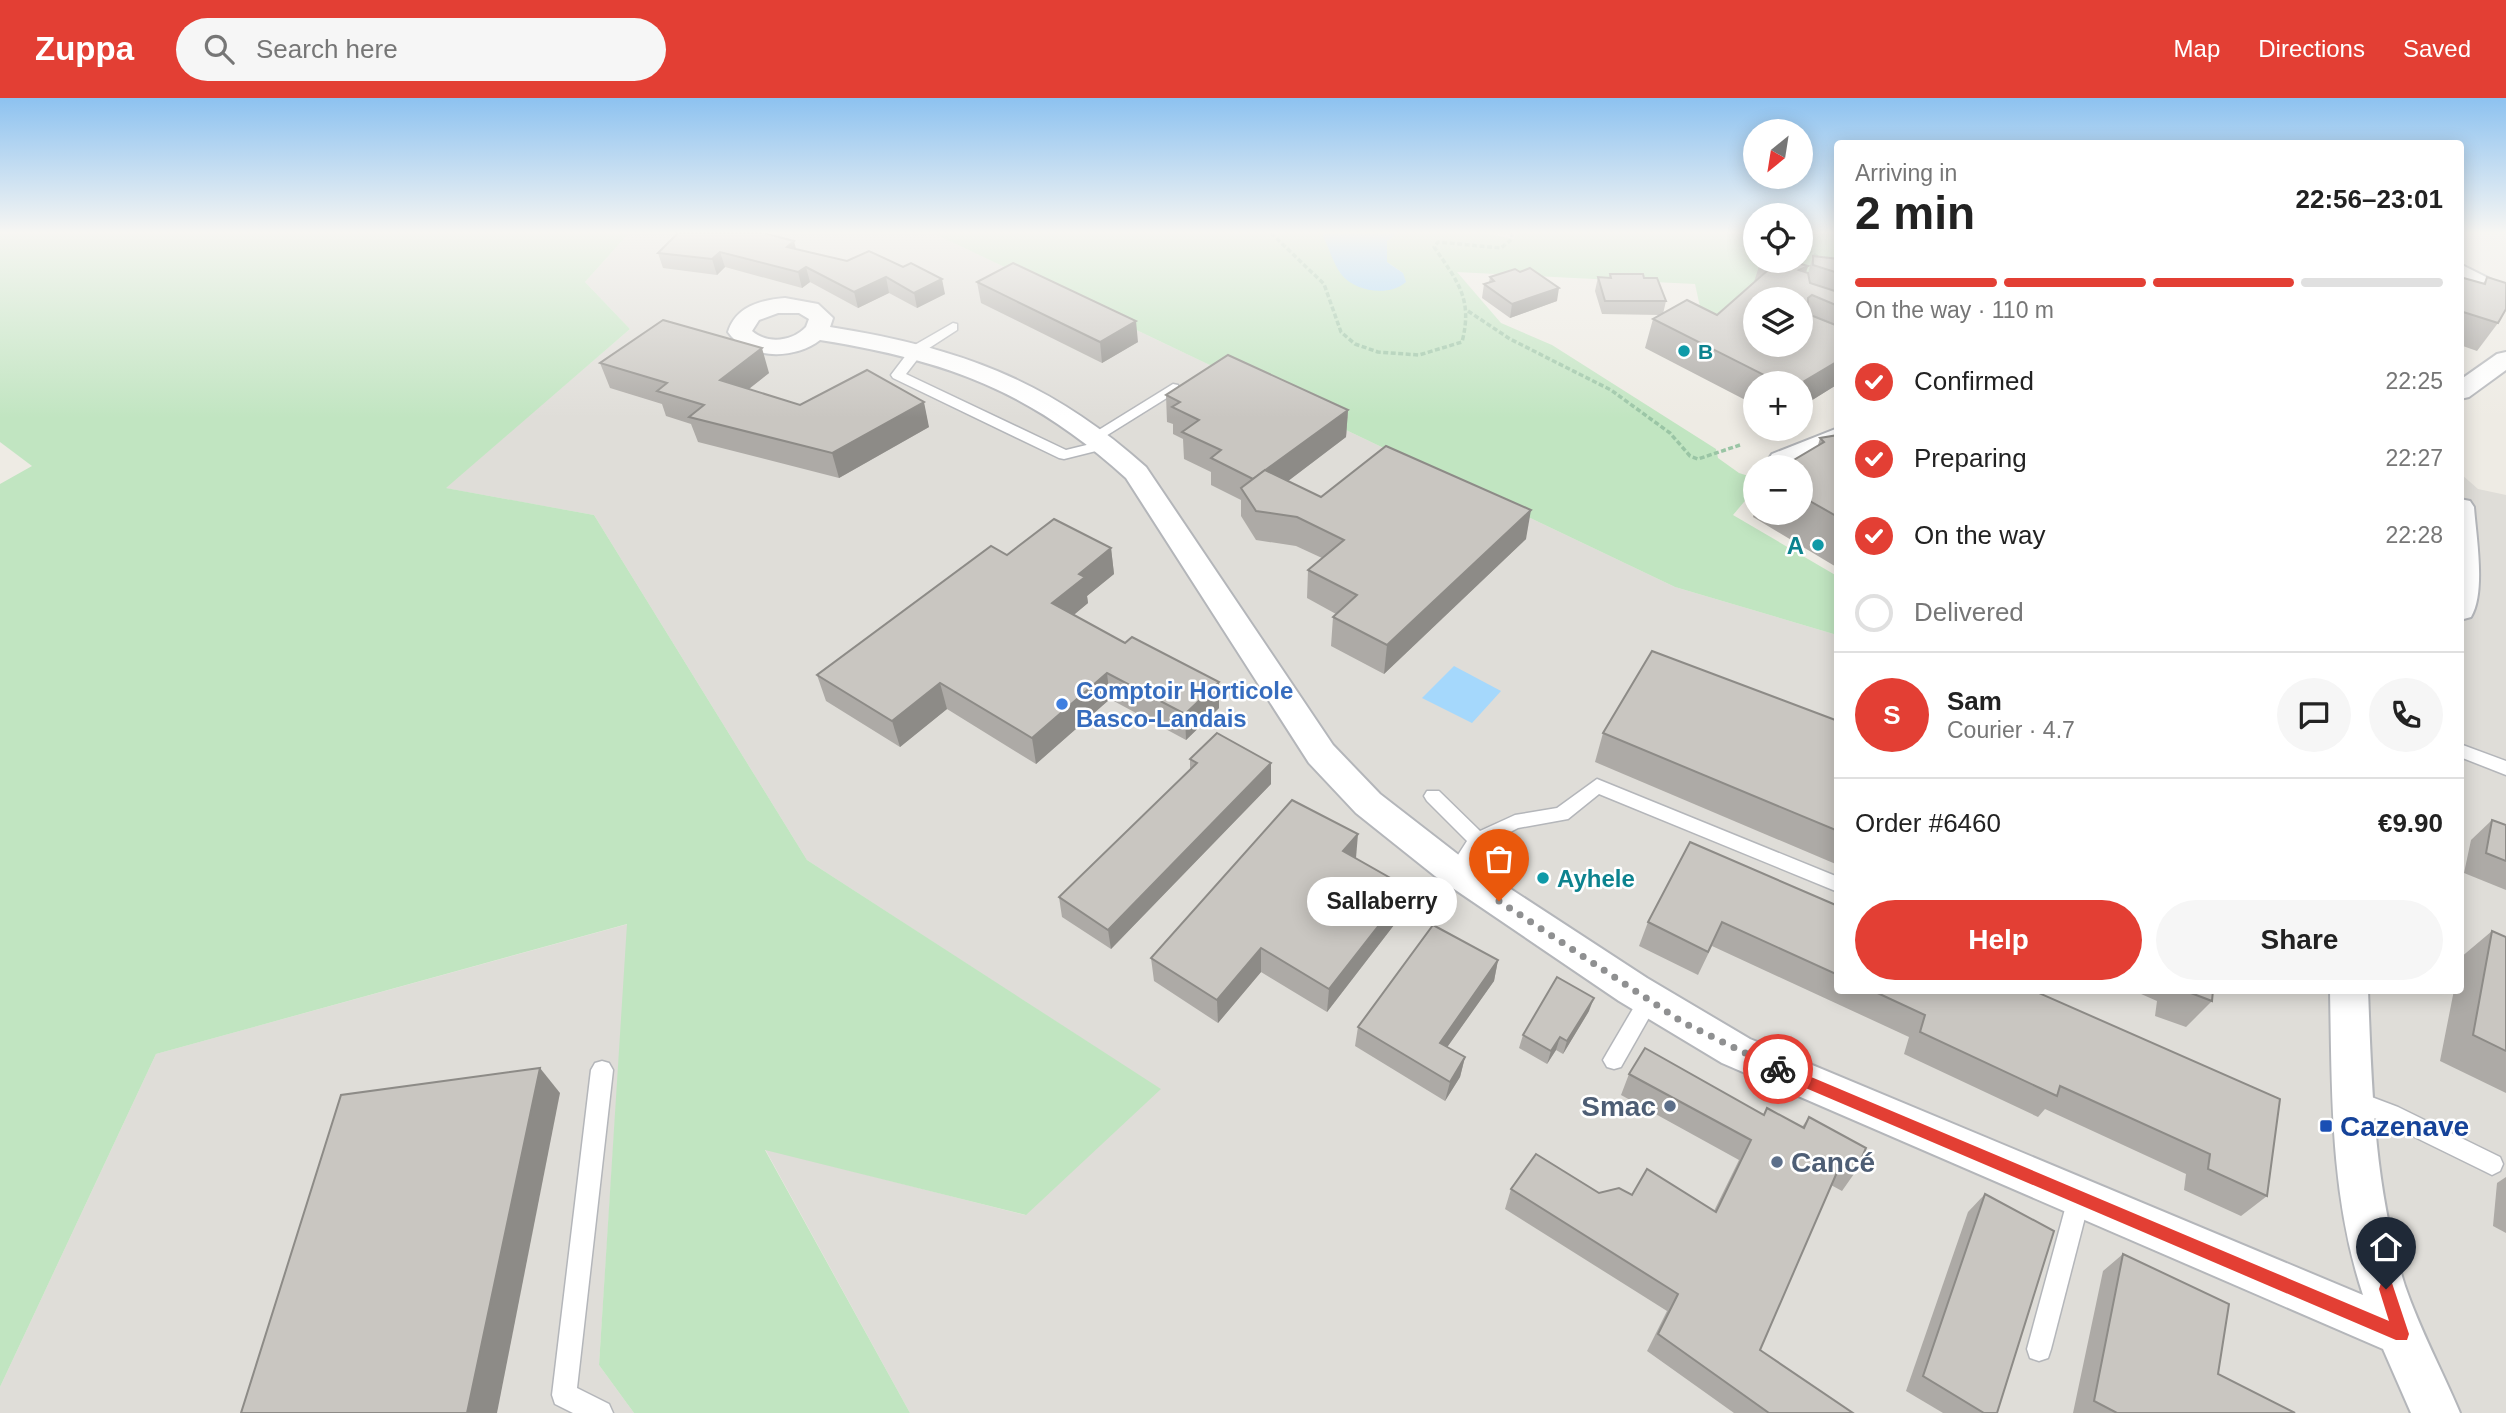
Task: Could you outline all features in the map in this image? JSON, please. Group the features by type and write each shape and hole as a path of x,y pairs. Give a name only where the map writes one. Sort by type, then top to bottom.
{"street":[{"path":"816,332 918,349 986,373 1065,415 1101,440 1136,472 1321,754 1345,784 1397,831 1648,1000 1736,1051 2401,1334"},
{"path":"2464,389 2506,359"},
{"path":"1793,455 1834,438"},
{"path":"2464,556 2464,576"},
{"path":"2350,994 2355,1155 2364,1205 2379,1266 2401,1334 2436,1413"}],"lane":[{"path":"918,349 954,327"},
{"path":"1101,440 1173,388"},
{"path":"2464,752 2506,768"},
{"path":"1456,872 1478,840 1516,822 1562,814 1597,786 1834,883"},
{"path":"1433,796 1478,840"},
{"path":"1614,1060 1648,1000"},
{"path":"600,1413 564,1395 602,1070"},
{"path":"2353,1100 2390,1114 2492,1164"},
{"path":"2039,1349 2079,1198"}],"path":[{"path":"1328,294 1341,332 1355,344 1378,352 1419,355 1462,342 1468,312"},
{"path":"1460,294 1468,312 1510,339 1611,390 1670,433 1690,456 1698,459 1740,445"}],"shaded area":[{"path":"597,294 1062,294 1675,587 1834,634 1834,994 2464,994 2464,477 2478,489 2506,495 2506,1413 910,1413 765,1149 1025,1215 1160,1089 807,860 594,515 445,488 630,329"},
{"path":"628,924 599,1365 634,1413 0,1413 0,1387 156,1054"}],"green space":[{"path":"0,294 597,294 630,329 446,488 594,515 807,860 1161,1089 1026,1215 765,1150 910,1413 634,1413 599,1365 627,924 156,1054 0,1387 0,484 32,466 0,442"},
{"path":"1062,294 1476,294 1501,323 1552,345 1716,449 1718,458 1743,474 1743,503 1733,515 1743,521 1743,525 1750,525 1834,574 1834,634 1675,587"},
{"path":"1697,294 1743,294 1743,303 1704,325"}],"water":[{"path":"1454,666 1501,691 1472,723 1422,698"}],"building":[{"path":"1002,294 1080,294 1136,321 1100,342"},
{"path":"1499,294 1540,294 1512,304"},
{"path":"1603,294 1663,294 1666,301 1605,301"},
{"path":"1743,294 1743,357 1813,357 1813,316 1834,324 1834,363 1813,376 1813,371 1756,371 1653,319 1687,300 1717,315"},
{"path":"1813,294 1834,294 1834,304 1813,295"},
{"path":"2464,294 2506,294 2506,309 2498,323 2464,312"},
{"path":"663,320 762,348 720,380 800,405 867,370 924,402 832,453 689,417 704,405 657,391 667,383 600,363"},
{"path":"1228,355 1348,410 1253,479 1211,458 1221,450 1182,432 1199,420 1172,407 1180,402 1166,395"},
{"path":"1834,436 1834,515 1813,503 1813,455 1802,455 1824,442 1820,438"},
{"path":"1386,446 1531,510 1387,645 1333,617 1357,595 1308,570 1344,540 1297,517 1256,511 1241,488 1265,470 1321,497"},
{"path":"1054,519 1111,548 1079,574 1085,577 1052,603 1125,643 1132,637 1219,682 1185,714 1107,673 1032,738 940,683 892,721 817,675 991,546 1007,555"},
{"path":"1652,651 1834,719 1834,829 1603,733"},
{"path":"1217,733 1271,763 1108,930 1059,897 1197,763 1190,759"},
{"path":"1292,800 1358,834 1343,851 1408,888 1329,989 1261,948 1217,1000 1151,958"},
{"path":"2492,820 2506,825 2506,861 2486,853"},
{"path":"1690,842 1834,904 1834,973 1722,922 1708,952 1648,922"},
{"path":"1433,925 1498,960 1440,1043 1465,1057 1450,1082 1358,1027"},
{"path":"2492,931 2506,937 2506,1051 2473,1035"},
{"path":"1557,977 1594,998 1567,1041 1560,1037 1551,1051 1523,1035"},
{"path":"1880,994 2041,994 2280,1099 2267,1196 2208,1169 2210,1154 2060,1086 2057,1096 1920,1032 1925,1015"},
{"path":"2194,994 2213,994 2212,1001"},
{"path":"1645,1048 1764,1115 1767,1108 1804,1128 1809,1117 1866,1148 1856,1171 1841,1163 1760,1350 1853,1413 1769,1413 1658,1334 1678,1294 1511,1189 1536,1154 1599,1193 1619,1188 1632,1195 1647,1169 1716,1212 1751,1140 1629,1074"},
{"path":"540,1068 467,1413 241,1413 341,1095"},
{"path":"1985,1194 2054,1231 1997,1413 1984,1413 1923,1376"},
{"path":"2123,1254 2229,1304 2218,1374 2295,1413 2117,1413 2094,1401"}],"way so far":[{"path":"1499,901 1684,1023 1736,1051 1778,1069"}],"place":[{"name":"B","path":"1684,351"},
{"name":"A","path":"1818,545"},
{"name":"Comptoir Horticole Basco-Landais","path":"1062,704"},
{"name":"Ayhele","path":"1543,878"},
{"name":"Sallaberry","path":"1499,901"},
{"name":"Smac","path":"1670,1106"},
{"name":"Cazenave","path":"2326,1126"},
{"name":"Cancé","path":"1777,1162"}],"route":[{"path":"1778,1069 2401,1334 2386,1289"}]}
